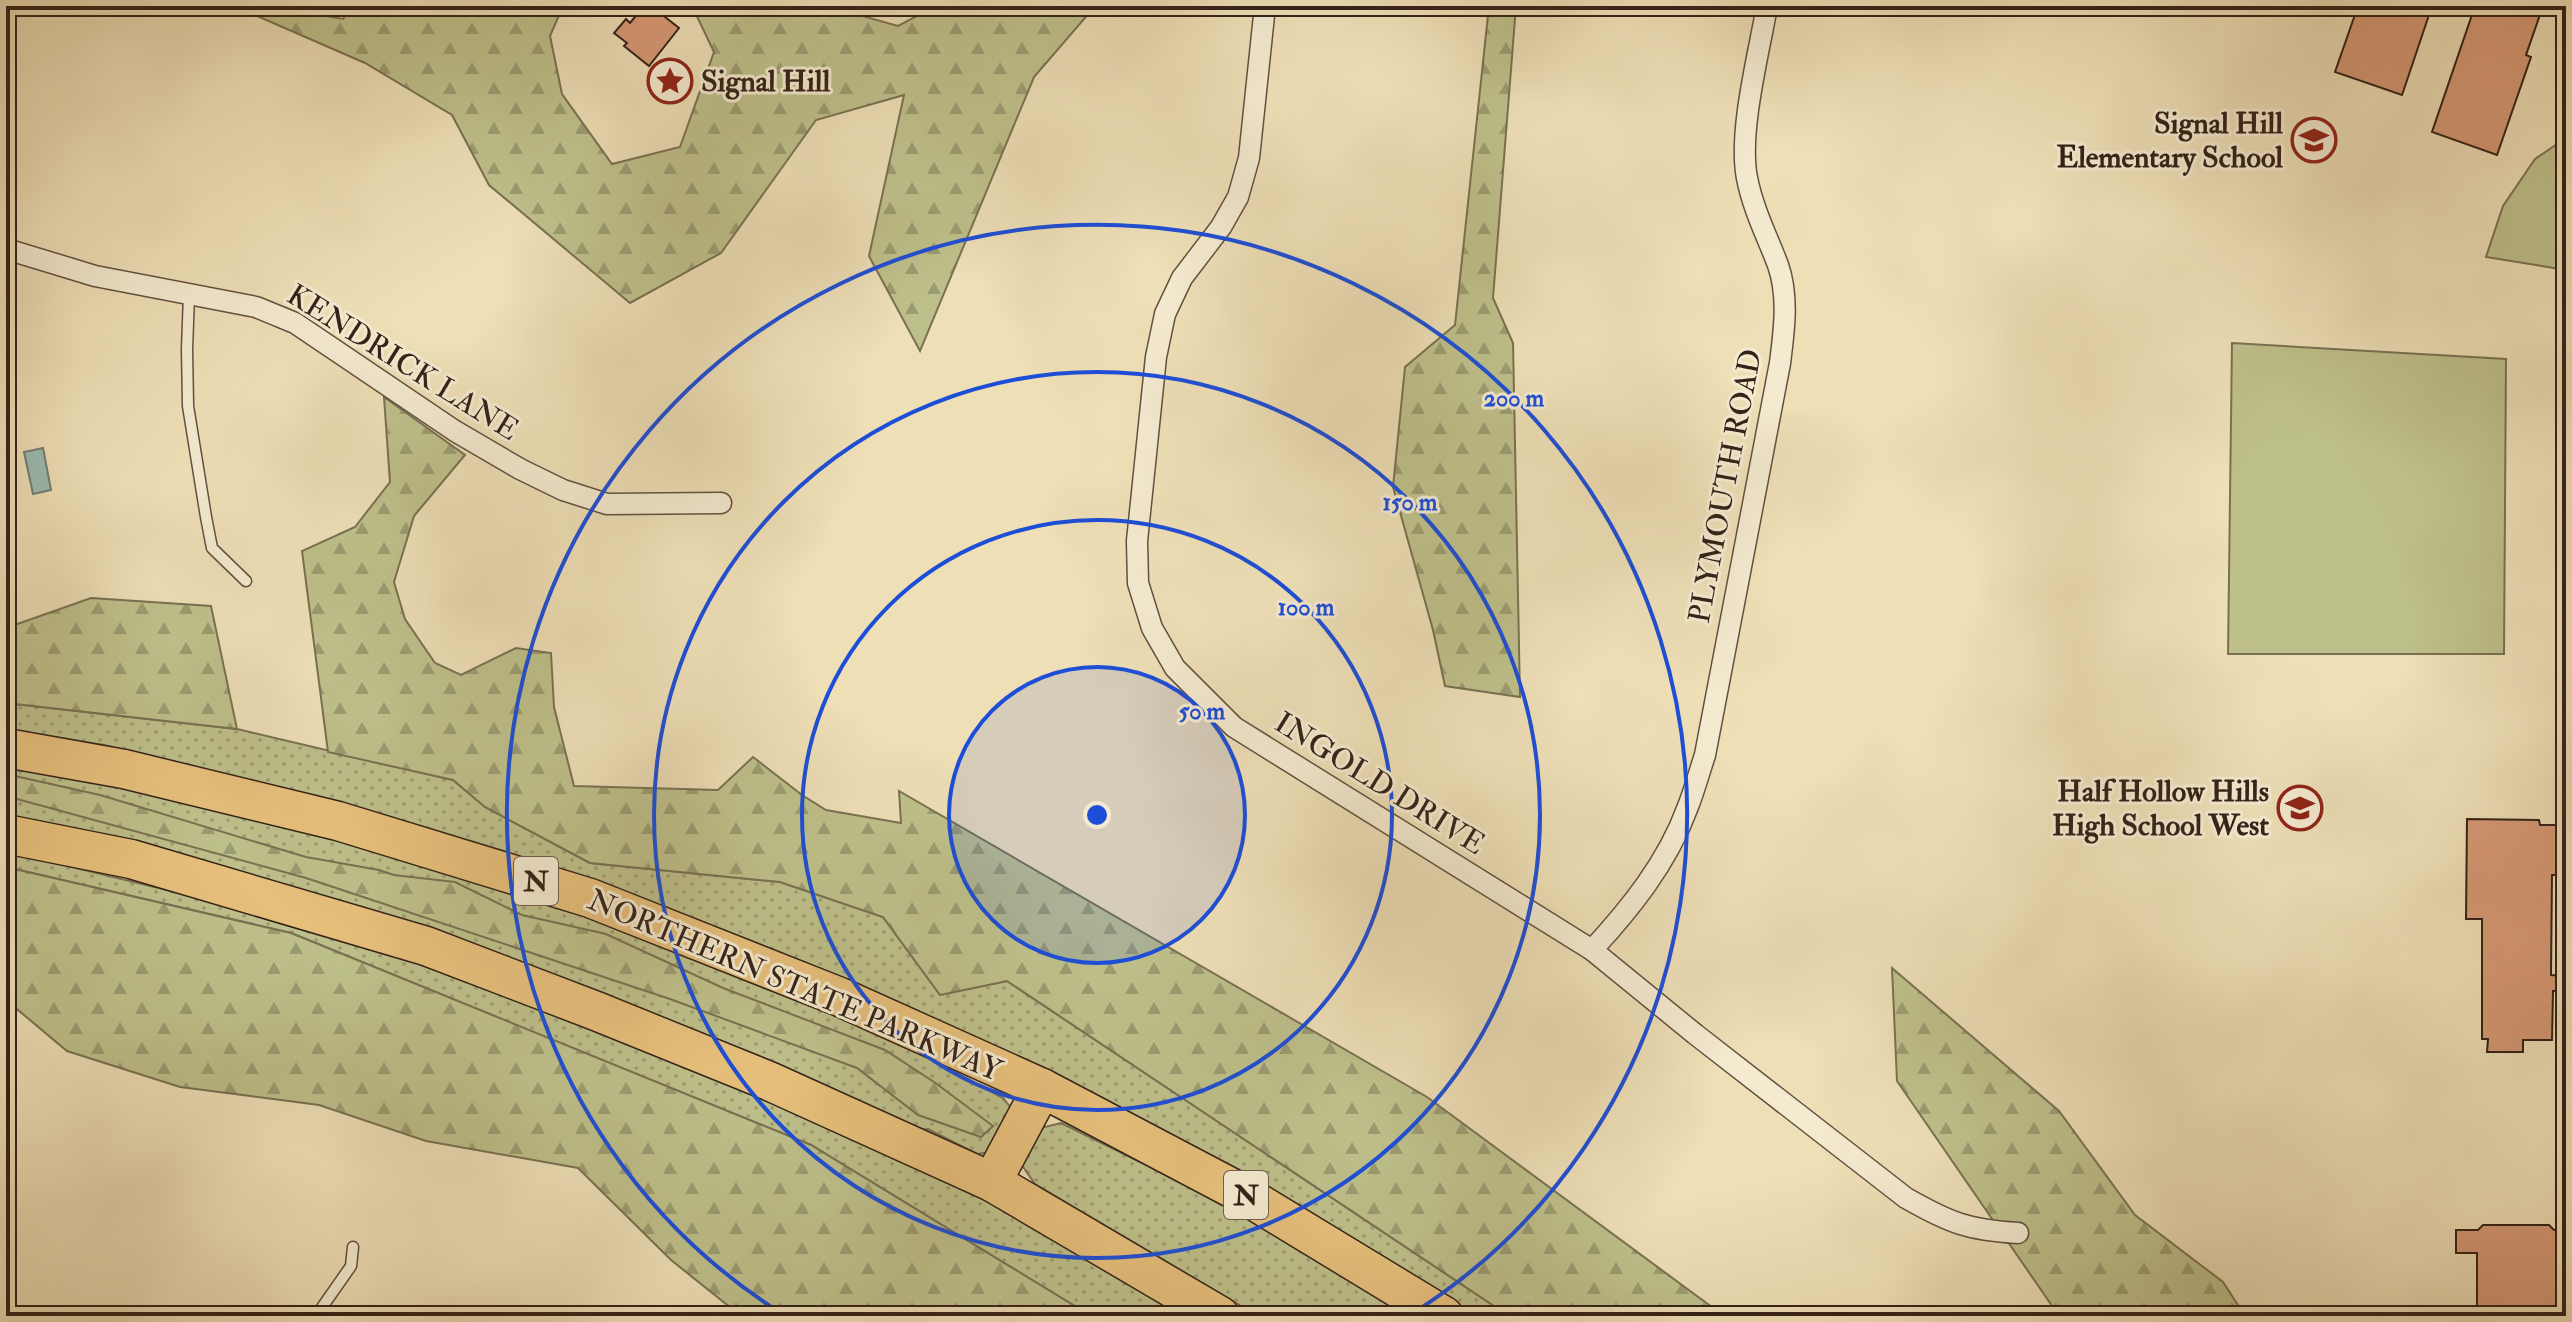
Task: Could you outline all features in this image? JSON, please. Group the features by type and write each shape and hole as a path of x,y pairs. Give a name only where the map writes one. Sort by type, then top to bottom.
{"highway":[{"name":"NORTHERN STATE PARKWAY","path":"6,748 124,769 338,821 590,898 840,997 1042,1088 1245,1195 1444,1316"},
{"path":"6,834 131,859 426,946 769,1081 992,1182 1220,1316"},
{"path":"992,1182 1042,1088"}],"street":[{"name":"INGOLD DRIVE","path":"1265,6 1249,158 1238,197 1221,227 1182,278 1165,314 1156,357 1137,541 1138,583 1152,628 1175,668 1234,727 1592,950 1906,1198 1944,1220 1980,1230 2018,1233"},
{"name":"PLYMOUTH ROAD","path":"1592,950 1623,917 1659,866 1686,812 1705,755 1780,363 1786,315 1779,268 1758,218 1746,176 1745,136 1767,6"},
{"name":"KENDRICK LANE","path":"6,249 95,276 256,307 295,323 455,431 563,490 607,504 721,503"}],"lane":[{"path":"189,295 188,406 212,548 246,581"},
{"path":"2566,703 2562,706 2562,739 2566,744"},
{"path":"316,1316 351,1266 353,1247"}],"green space":[{"path":"234,6 272,6 343,19 353,6 563,6 550,36 562,94 612,164 680,147 714,52 692,6 838,6 841,10 898,26 936,6 1091,6 1091,11 1034,77 920,351 869,256 904,95 816,120 721,253 630,303 489,185 452,115 365,63"},
{"path":"1489,6 1516,6 1493,298 1513,343 1520,697 1445,686 1433,630 1393,487 1405,367 1455,325"},
{"path":"2566,138 2566,270 2486,257 2503,206 2535,159"},
{"path":"2232,343 2506,359 2504,654 2228,654"},
{"path":"384,397 465,455 414,516 394,582 405,619 435,663 461,675 516,648 551,653 554,707 574,786 718,790 753,757 826,810 901,823 899,791 1427,1097 1724,1316 1509,1316 1007,981 940,995 883,917 780,882 590,863 485,807 453,780 328,752 302,551 355,527 390,482"},
{"path":"91,598 211,606 237,729 6,703 6,628"},
{"path":"6,703 237,729 453,780 485,807 590,863 780,882 883,917 940,995 1007,981 1509,1316 1470,1316 1316,1221 355,807 104,745 6,729"},
{"path":"6,761 248,811 502,885 685,948 898,1041 1003,1098 1011,1108 991,1152 977,1154 928,1129 909,1131 6,818"},
{"path":"6,774 100,795 306,857 394,875 455,882 522,915 606,934 723,988 885,1050 993,1126 981,1137 918,1115 857,1068 670,999 306,878 6,796"},
{"path":"6,851 298,922 581,1016 915,1159 1188,1316 1091,1316 811,1145 291,933 6,867"},
{"path":"6,867 291,933 811,1145 1091,1316 741,1316 671,1260 578,1168 426,1141 319,1105 180,1087 67,1051 6,1000"},
{"path":"1892,968 2059,1111 2135,1215 2223,1282 2245,1316 2059,1316 1897,1081"},
{"path":"1061,1123 1142,1163 1173,1167 1430,1316 1258,1316 1035,1184 1021,1164 1036,1129"}],"water":[{"path":"43,448 51,490 33,494 24,452"}],"building":[{"path":"644,6 651,6 679,28 649,66 624,46 627,43 614,33 626,19 630,23"},
{"path":"2358,6 2432,6 2402,95 2335,72"},
{"path":"2475,6 2543,6 2526,55 2531,57 2497,155 2432,132"},
{"path":"2467,819 2539,820 2540,825 2566,825 2566,875 2552,875 2551,975 2566,976 2566,991 2553,991 2552,1040 2523,1040 2523,1052 2487,1052 2488,1039 2482,1039 2482,919 2466,919"},
{"path":"2483,1225 2549,1225 2554,1230 2566,1230 2566,1316 2477,1316 2477,1253 2456,1253 2456,1230 2478,1230"}],"place":[{"name":"Signal Hill","path":"670,81"},
{"name":"Signal Hill Elementary School","path":"2314,140"},
{"name":"Half Hollow Hills High School West","path":"2300,808"}]}
